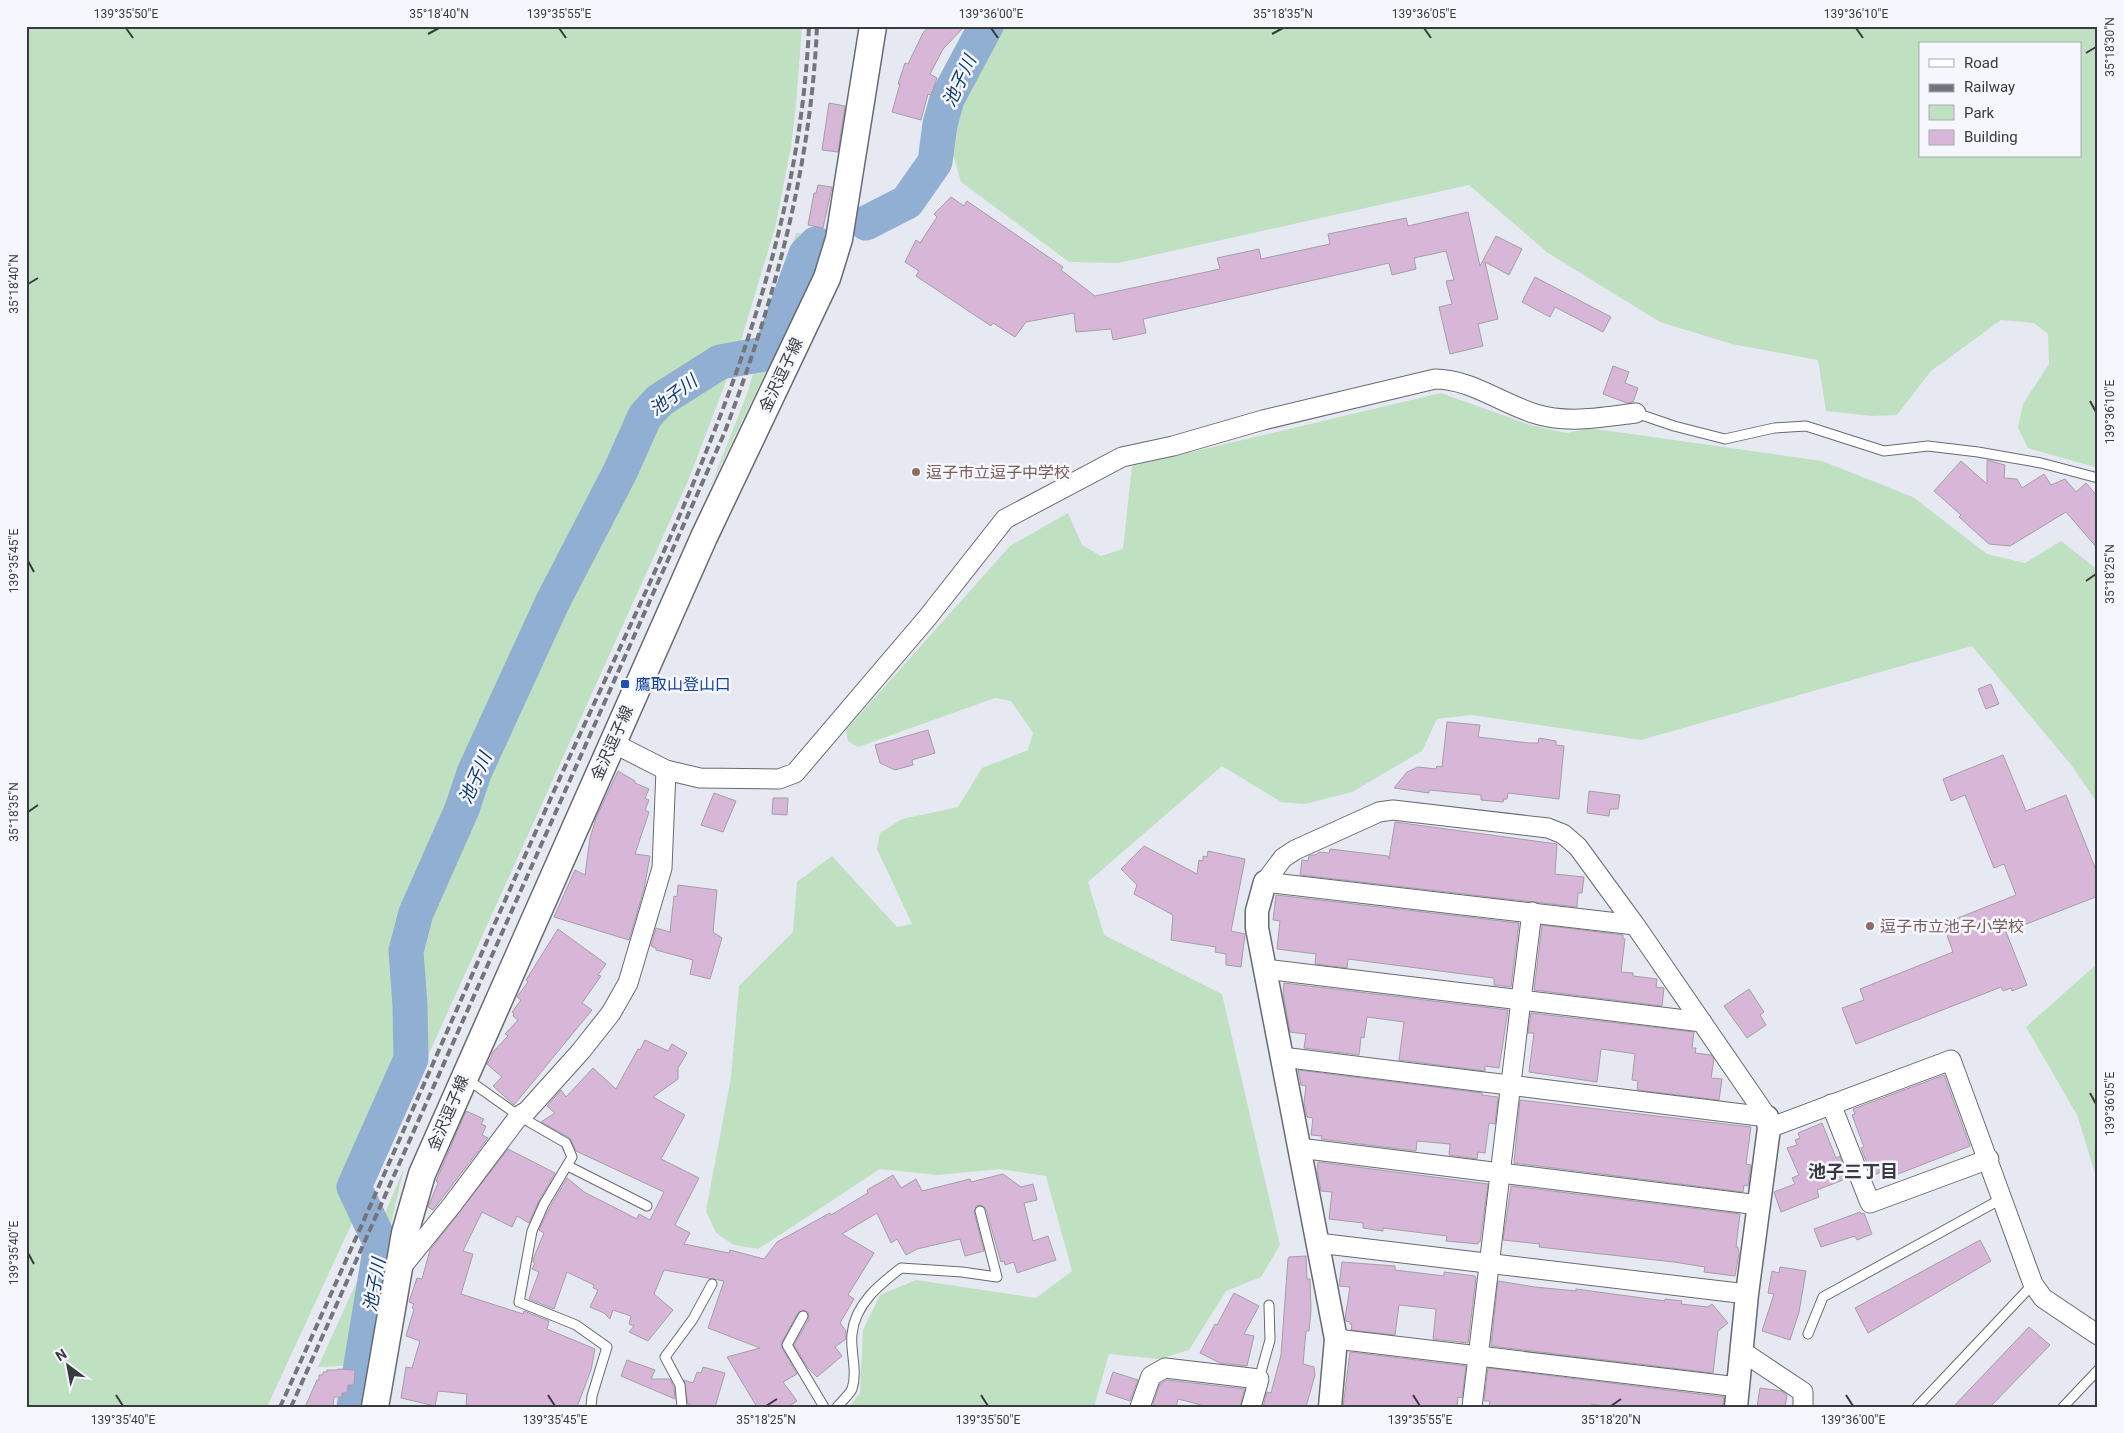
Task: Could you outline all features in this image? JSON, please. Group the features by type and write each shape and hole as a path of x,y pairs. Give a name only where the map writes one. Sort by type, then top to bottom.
{"main road":[{"name":"金沢逗子線","path":"375,1407 412,1205 422,1174 704,537 827,278 839,239 873,26"}],"street":[{"path":"613,743 666,770 700,778 779,779 795,773 927,618 1005,518 1122,457 1173,446 1263,420 1435,379 1451,379 1537,415 1571,418 1636,413"},
{"path":"399,1270 519,1116 527,1111 581,1051 611,1013 628,984 662,868 666,770"},
{"path":"1330,1407 1336,1339 1257,920 1257,911 1265,882 1283,858 1295,850 1379,812 1393,810 1548,828 1563,834 1578,847 1635,925 1702,1022 1768,1123 1747,1294 1737,1397 1479,1356 1336,1339"},
{"path":"1265,882 1635,925"},
{"path":"1472,1407 1532,912"},
{"path":"1265,969 1702,1022"},
{"path":"1282,1057 1768,1123 1831,1104 1951,1060 1989,1158 2033,1284 2043,1298 2098,1335"},
{"path":"1831,1104 1870,1203 1989,1158"},
{"path":"1299,1148 1758,1205"},
{"path":"1318,1243 1747,1294"},
{"path":"1742,1352 1803,1392 1803,1407"},
{"path":"1140,1407 1151,1376 1165,1368 1259,1379 1251,1407"}],"lane":[{"path":"1636,413 1674,426 1725,439 1774,428 1806,426 1884,451 1928,446 1978,452 2041,464 2098,478"},
{"path":"464,1077 519,1116 566,1143 572,1157 544,1204 532,1232 520,1302 576,1324 607,1347 592,1396 591,1407"},
{"path":"568,1166 647,1206"},
{"path":"1808,1334 1823,1297 2003,1198"},
{"path":"837,1407 852,1389 855,1368 852,1334 858,1313 881,1283 901,1268 962,1272 997,1277 980,1210"},
{"path":"682,1407 680,1385 665,1357 693,1319 712,1284"},
{"path":"1917,1407 2033,1284"},
{"path":"1259,1379 1270,1340 1268,1305"},
{"path":"803,1316 787,1345 824,1407"},
{"path":"2063,1407 2098,1370"}],"green space":[{"path":"26,26 802,26 791,147 775,228 738,350 688,481 267,1407 26,1407"},
{"path":"998,26 2098,26 2098,468 2028,448 2018,428 2023,404 2049,364 2048,334 2034,323 2001,320 1931,371 1897,415 1872,416 1826,411 1818,360 1732,344 1660,322 1548,253 1469,185 1118,263 1069,262 961,182 948,137"},
{"path":"796,233 822,236 813,265 777,346 764,347"},
{"path":"755,367 767,369 709,490 747,394"},
{"path":"1441,393 1530,425 1567,433 1589,428 1822,461 1913,497 1987,554 2025,563 2061,541 2098,570 2098,804 2072,766 1972,646 1641,740 1471,715 1437,719 1422,751 1352,792 1305,804 1281,802 1222,766 1088,882 1104,935 1222,994 1280,1245 1261,1277 1226,1291 1189,1350 1159,1359 1109,1354 1094,1407 849,1407 860,1393 863,1330 880,1295 916,1280 1036,1298 1072,1271 1046,1176 1000,1169 938,1175 880,1169 758,1249 734,1245 716,1233 706,1211 731,1077 739,986 793,932 797,882 832,856 897,927 912,924 877,849 880,833 902,819 958,807 982,768 1028,750 1033,733 1011,701 995,698 858,747 848,741 846,730 1010,546 1068,513 1082,545 1101,556 1123,549 1132,466"},
{"path":"2098,963 2098,1183 2077,1115 2026,1027"},
{"path":"404,1168 388,1236 381,1223"},
{"path":"373,1246 376,1252 358,1365 318,1367"}],"building":[{"path":"929,26 965,26 943,49 930,74 937,78 931,95 928,94 921,120 892,112 905,63 908,64 923,33"},
{"path":"829,103 845,106 838,152 822,150"},
{"path":"818,185 832,187 823,228 808,225 814,193 816,193"},
{"path":"951,197 964,206 967,201 1063,267 1061,270 1095,296 1220,269 1217,258 1259,249 1261,259 1330,244 1328,234 1406,218 1408,226 1468,212 1480,266 1496,236 1522,249 1509,275 1485,262 1498,319 1478,324 1483,346 1450,354 1439,307 1452,304 1446,281 1454,280 1446,251 1414,258 1416,269 1392,275 1389,263 1143,319 1146,333 1113,340 1111,329 1076,332 1074,313 1026,322 1015,337 993,323 991,326 916,276 919,271 905,262 916,240 920,243 937,217 934,214"},
{"path":"1535,277 1611,317 1603,332 1555,307 1550,317 1522,302"},
{"path":"1613,366 1629,372 1625,383 1638,388 1633,402 1627,403 1603,394"},
{"path":"1987,460 2005,465 2004,478 2017,479 2022,488 2044,474 2051,485 2065,479 2076,492 2086,483 2098,497 2098,549 2066,512 2010,546 1989,544 1934,491 1961,461 1987,484"},
{"path":"1991,684 1999,704 1986,709 1978,689"},
{"path":"1447,722 1480,725 1478,737 1529,743 1538,743 1539,738 1556,741 1556,745 1564,746 1559,799 1508,793 1507,799 1504,799 1503,802 1481,800 1481,795 1429,790 1429,793 1394,788 1407,772 1418,767 1436,769 1437,766 1442,767"},
{"path":"928,730 935,753 912,760 913,765 895,770 880,763 875,745"},
{"path":"2003,755 2026,811 2066,795 2098,875 2098,896 2006,932 2027,985 2012,991 2011,988 2003,991 2001,987 1856,1044 1842,1008 1864,1000 1860,989 1953,952 1943,924 2016,895 2004,864 1994,868 1965,795 1951,801 1943,779"},
{"path":"618,771 635,781 635,783 649,789 645,798 649,800 645,810 649,812 635,854 650,856 644,889 629,940 554,917 575,870 585,875 590,838 596,818"},
{"path":"1589,791 1620,795 1618,809 1610,809 1609,816 1587,813"},
{"path":"714,793 736,801 723,832 701,825"},
{"path":"773,798 788,798 787,815 772,814"},
{"path":"1395,822 1557,844 1555,874 1584,877 1582,893 1578,893 1577,907 1300,875 1302,860 1308,861 1309,856 1319,852 1329,853 1330,849 1388,856 1389,859"},
{"path":"1144,846 1197,874 1199,860 1203,861 1203,856 1207,857 1208,851 1245,859 1231,931 1245,934 1241,967 1226,965 1226,954 1215,952 1216,947 1171,940 1173,915 1134,894 1137,885 1121,869"},
{"path":"678,885 717,890 713,932 722,938 710,979 690,974 693,960 656,950 656,948 651,946 656,928 670,932 674,896 677,897"},
{"path":"1276,895 1519,923 1511,987 1494,985 1494,978 1348,959 1347,968 1315,964 1316,954 1277,949 1280,921 1273,920"},
{"path":"1542,925 1623,935 1623,939 1625,939 1621,972 1633,973 1633,976 1657,979 1656,987 1664,988 1662,1006 1534,990"},
{"path":"558,929 606,964 598,975 601,976 582,1003 592,1010 514,1105 493,1086 502,1077 487,1064 492,1053 508,1036 505,1034 518,1020 513,1016 514,1013 512,1012 521,1000 517,997 528,982 526,980"},
{"path":"1284,983 1508,1010 1499,1068 1485,1066 1485,1071 1399,1060 1404,1022 1367,1017 1364,1038 1361,1037 1359,1055 1304,1048 1306,1034 1290,1032 1283,993"},
{"path":"1749,989 1764,1012 1760,1015 1766,1025 1747,1038 1724,1006"},
{"path":"1531,1013 1694,1032 1692,1048 1696,1048 1695,1053 1711,1055 1714,1059 1711,1078 1722,1079 1719,1100 1637,1090 1638,1081 1632,1080 1635,1054 1630,1053 1601,1049 1597,1082 1529,1072 1534,1033 1528,1033"},
{"path":"645,1040 668,1051 672,1044 687,1053 678,1068 678,1079 653,1097 685,1115 661,1159 699,1178 675,1225 690,1233 684,1244 729,1253 730,1250 764,1259 777,1242 830,1213 831,1215 868,1193 867,1190 893,1175 901,1188 916,1179 922,1191 970,1179 971,1182 1003,1174 1021,1187 1033,1184 1037,1200 1024,1203 1033,1241 1048,1236 1056,1260 1017,1273 1014,1262 1005,1265 1004,1261 1001,1262 986,1209 981,1205 976,1206 974,1212 984,1251 965,1256 960,1239 917,1249 906,1255 897,1239 891,1243 877,1213 842,1234 874,1253 848,1295 854,1299 840,1323 846,1331 846,1339 835,1347 842,1356 817,1377 808,1368 794,1345 809,1319 808,1312 803,1310 798,1313 782,1342 782,1348 797,1374 783,1382 797,1401 788,1407 757,1407 727,1357 760,1348 708,1328 724,1281 664,1270 654,1294 673,1310 648,1341 629,1332 634,1326 629,1324 631,1316 613,1310 610,1319 604,1313 590,1307 598,1290 593,1288 594,1285 567,1272 554,1309 529,1299 539,1272 532,1269 535,1263 533,1262 534,1257 544,1233 539,1230 567,1178 584,1192 637,1219 639,1214 650,1220 664,1192 576,1151 570,1138 541,1122 555,1113 547,1106 561,1090 566,1097 593,1068 616,1089"},
{"path":"1298,1070 1482,1093 1482,1095 1498,1097 1495,1124 1489,1123 1485,1153 1478,1152 1477,1159 1449,1155 1450,1144 1417,1141 1416,1151 1321,1139 1322,1136 1311,1135 1313,1118 1307,1117 1304,1103 1306,1086 1301,1085"},
{"path":"1944,1075 1970,1146 1893,1176 1891,1172 1883,1176 1881,1172 1872,1176 1861,1148 1864,1147 1852,1115 1855,1114 1853,1109"},
{"path":"1520,1100 1751,1127 1746,1164 1751,1165 1748,1186 1744,1185 1743,1192 1514,1163"},
{"path":"466,1111 484,1119 481,1124 486,1126 482,1135 488,1138 433,1210 428,1207 438,1183 436,1181"},
{"path":"1822,1123 1836,1158 1840,1156 1848,1178 1817,1190 1819,1197 1781,1212 1774,1192 1795,1184 1792,1178 1799,1175 1787,1148 1797,1145 1795,1140 1800,1138 1798,1133"},
{"path":"508,1149 555,1173 529,1223 517,1216 512,1227 482,1212 463,1251 473,1254 461,1294 523,1314 524,1311 549,1321 547,1329 595,1349 591,1370 577,1407 484,1407 466,1405 467,1394 438,1391 435,1406 401,1398 406,1367 412,1368 420,1341 406,1336 414,1309 412,1308 414,1304 409,1302 417,1278 422,1279 430,1250"},
{"path":"1318,1162 1488,1184 1480,1242 1478,1244 1446,1241 1447,1236 1383,1228 1383,1231 1363,1228 1363,1223 1329,1219 1332,1192 1321,1191 1317,1170"},
{"path":"1511,1186 1740,1214 1736,1247 1738,1247 1739,1253 1735,1276 1704,1272 1705,1267 1674,1262 1539,1247 1540,1244 1503,1240"},
{"path":"1860,1212 1861,1214 1864,1213 1872,1234 1857,1240 1855,1236 1821,1247 1814,1229"},
{"path":"1980,1240 1991,1261 1868,1333 1855,1308"},
{"path":"1306,1256 1307,1279 1310,1279 1311,1310 1309,1331 1306,1331 1303,1364 1314,1367 1315,1375 1306,1407 1263,1407 1267,1392 1271,1393 1281,1355 1288,1259 1289,1257"},
{"path":"1342,1262 1395,1266 1395,1270 1444,1276 1444,1272 1475,1276 1468,1343 1433,1339 1436,1309 1399,1305 1395,1335 1351,1330 1352,1325 1345,1319 1350,1287 1339,1286"},
{"path":"1780,1267 1806,1271 1799,1312 1790,1340 1762,1331 1774,1294 1768,1293 1772,1271 1779,1273"},
{"path":"1498,1281 1535,1287 1576,1291 1576,1289 1665,1301 1665,1299 1682,1301 1681,1304 1708,1307 1712,1304 1728,1323 1718,1331 1713,1373 1491,1346"},
{"path":"1234,1293 1259,1306 1244,1334 1254,1336 1247,1366 1220,1363 1200,1353"},
{"path":"2029,1327 2050,1345 1990,1407 1953,1407"},
{"path":"1350,1352 1466,1366 1462,1398 1458,1397 1457,1407 1343,1407"},
{"path":"627,1360 655,1370 651,1379 670,1379 674,1387 675,1399 621,1376"},
{"path":"703,1367 725,1373 715,1407 695,1407 688,1404 684,1380 693,1383 697,1372 701,1373"},
{"path":"1488,1368 1724,1397 1723,1407 1611,1407 1591,1404 1590,1407 1489,1407 1490,1401 1484,1401"},
{"path":"327,1370 355,1370 354,1385 348,1385 347,1393 342,1393 342,1397 334,1397 333,1407 305,1407 317,1380 319,1380 319,1375 323,1375 323,1372 327,1372"},
{"path":"1113,1372 1138,1380 1130,1401 1106,1393"},
{"path":"1167,1380 1245,1389 1240,1407 1209,1407 1178,1399 1176,1407 1152,1407 1160,1384"},
{"path":"1760,1388 1782,1391 1787,1395 1785,1407 1757,1407"}],"waterway":[{"name":"池子川","path":"866,223 907,202 935,162 940,124 947,99 986,26"},
{"name":"池子川","path":"354,1407 381,1244 354,1187 411,1059 406,951 416,913 462,809 474,773 552,603 620,472 645,416 660,400 720,362 770,353 806,254 816,244"}],"railway":[{"path":"280,1407 550,800 678,519 717,424 751,328 779,230 799,129 809,26"},
{"path":"291,1407 724,434 759,335 787,234 807,131 817,26"}],"place":[{"name":"逗子市立逗子中学校","path":"916,472"},
{"name":"鷹取山登山口","path":"625,684"},
{"name":"逗子市立池子小学校","path":"1870,926"}],"district":[{"name":"池子三丁目","path":"1853,1171"}]}
